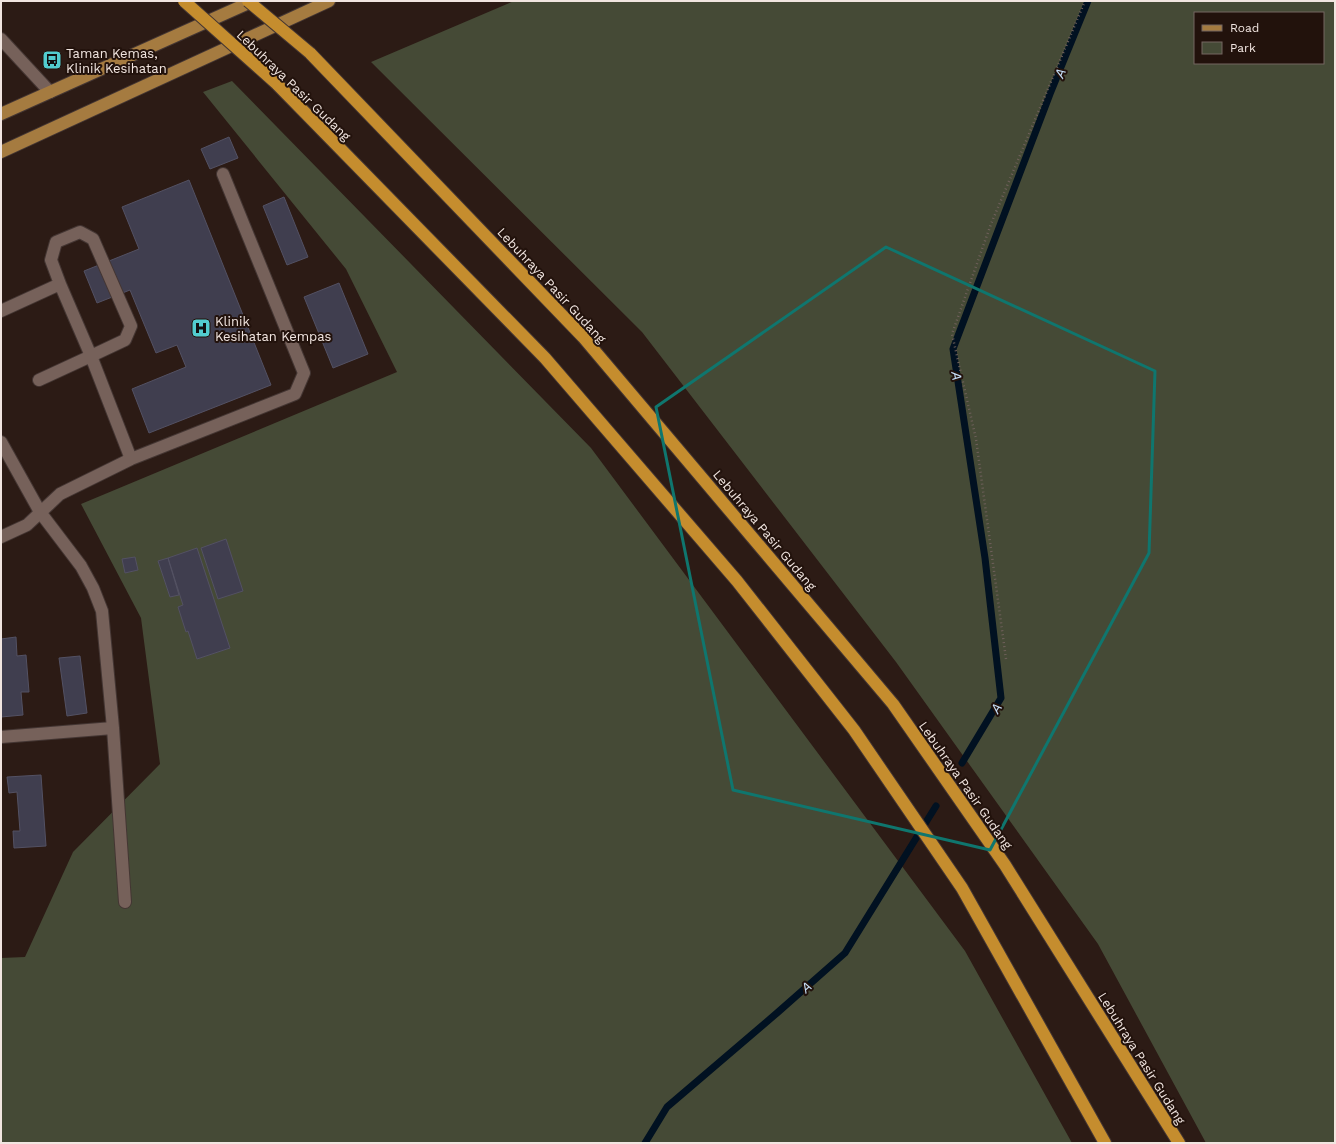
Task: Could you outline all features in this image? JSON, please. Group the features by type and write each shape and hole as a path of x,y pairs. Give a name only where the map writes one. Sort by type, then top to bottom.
{"highway":[{"name":"Lebuhraya Pasir Gudang","path":"184,1 277,84 545,358 737,581 854,730 962,888 1105,1143"},
{"name":"Lebuhraya Pasir Gudang","path":"248,1 310,53 583,337 893,704 1005,865 1179,1143"}],"main road":[{"path":"1,114 253,1"},
{"path":"1,152 329,1"}],"street":[{"path":"1,39 50,92"},
{"path":"1,537 27,525 60,494 131,459 296,394 304,373 224,174"},
{"path":"38,380 91,356 125,340 131,326 93,238 80,232 56,242 51,260 91,356 131,459"},
{"path":"1,311 60,284"},
{"path":"1,442 40,512 81,566 93,588 102,611 114,728 125,902"},
{"path":"1,737 114,728"}],"path":[{"path":"1006,660 976,439 952,334 991,224 1085,1"}],"highlighted area":[{"path":"886,247 1155,371 1149,553 990,850 733,790 656,407"}],"green space":[{"path":"514,1 1335,1 1335,1143 1206,1143 1098,944 896,662 642,332 371,62"},
{"path":"232,81 591,448 965,951 1072,1143 1,1143 1,958 25,957 73,852 160,764 141,618 81,504 397,372 346,269 203,92"}],"building":[{"path":"229,137 238,158 210,169 201,149"},
{"path":"189,180 271,385 149,433 132,389 186,367 177,345 156,353 130,290 97,303 84,271 139,249 122,207"},
{"path":"284,197 308,257 287,265 263,206"},
{"path":"339,283 368,354 333,368 304,297"},
{"path":"226,539 243,591 218,599 201,548"},
{"path":"197,548 230,648 197,659 178,607 183,605 168,558"},
{"path":"135,557 138,570 125,573 122,559"},
{"path":"168,558 179,595 170,597 158,561"},
{"path":"16,637 17,656 26,655 29,692 21,692 23,715 1,717 1,639"},
{"path":"80,656 87,713 67,716 59,658"},
{"path":"41,775 46,846 14,848 13,831 20,831 17,792 9,793 7,777"}],"waterway":[{"name":"A","path":"962,763 1001,698 985,558 953,349 1050,94 1088,1"},
{"name":"A","path":"645,1143 667,1107 845,953 936,806"}],"place":[{"name":"Taman Kemas, Klinik Kesihatan","path":"52,60"},
{"name":"Klinik Kesihatan Kempas","path":"201,328"}]}
